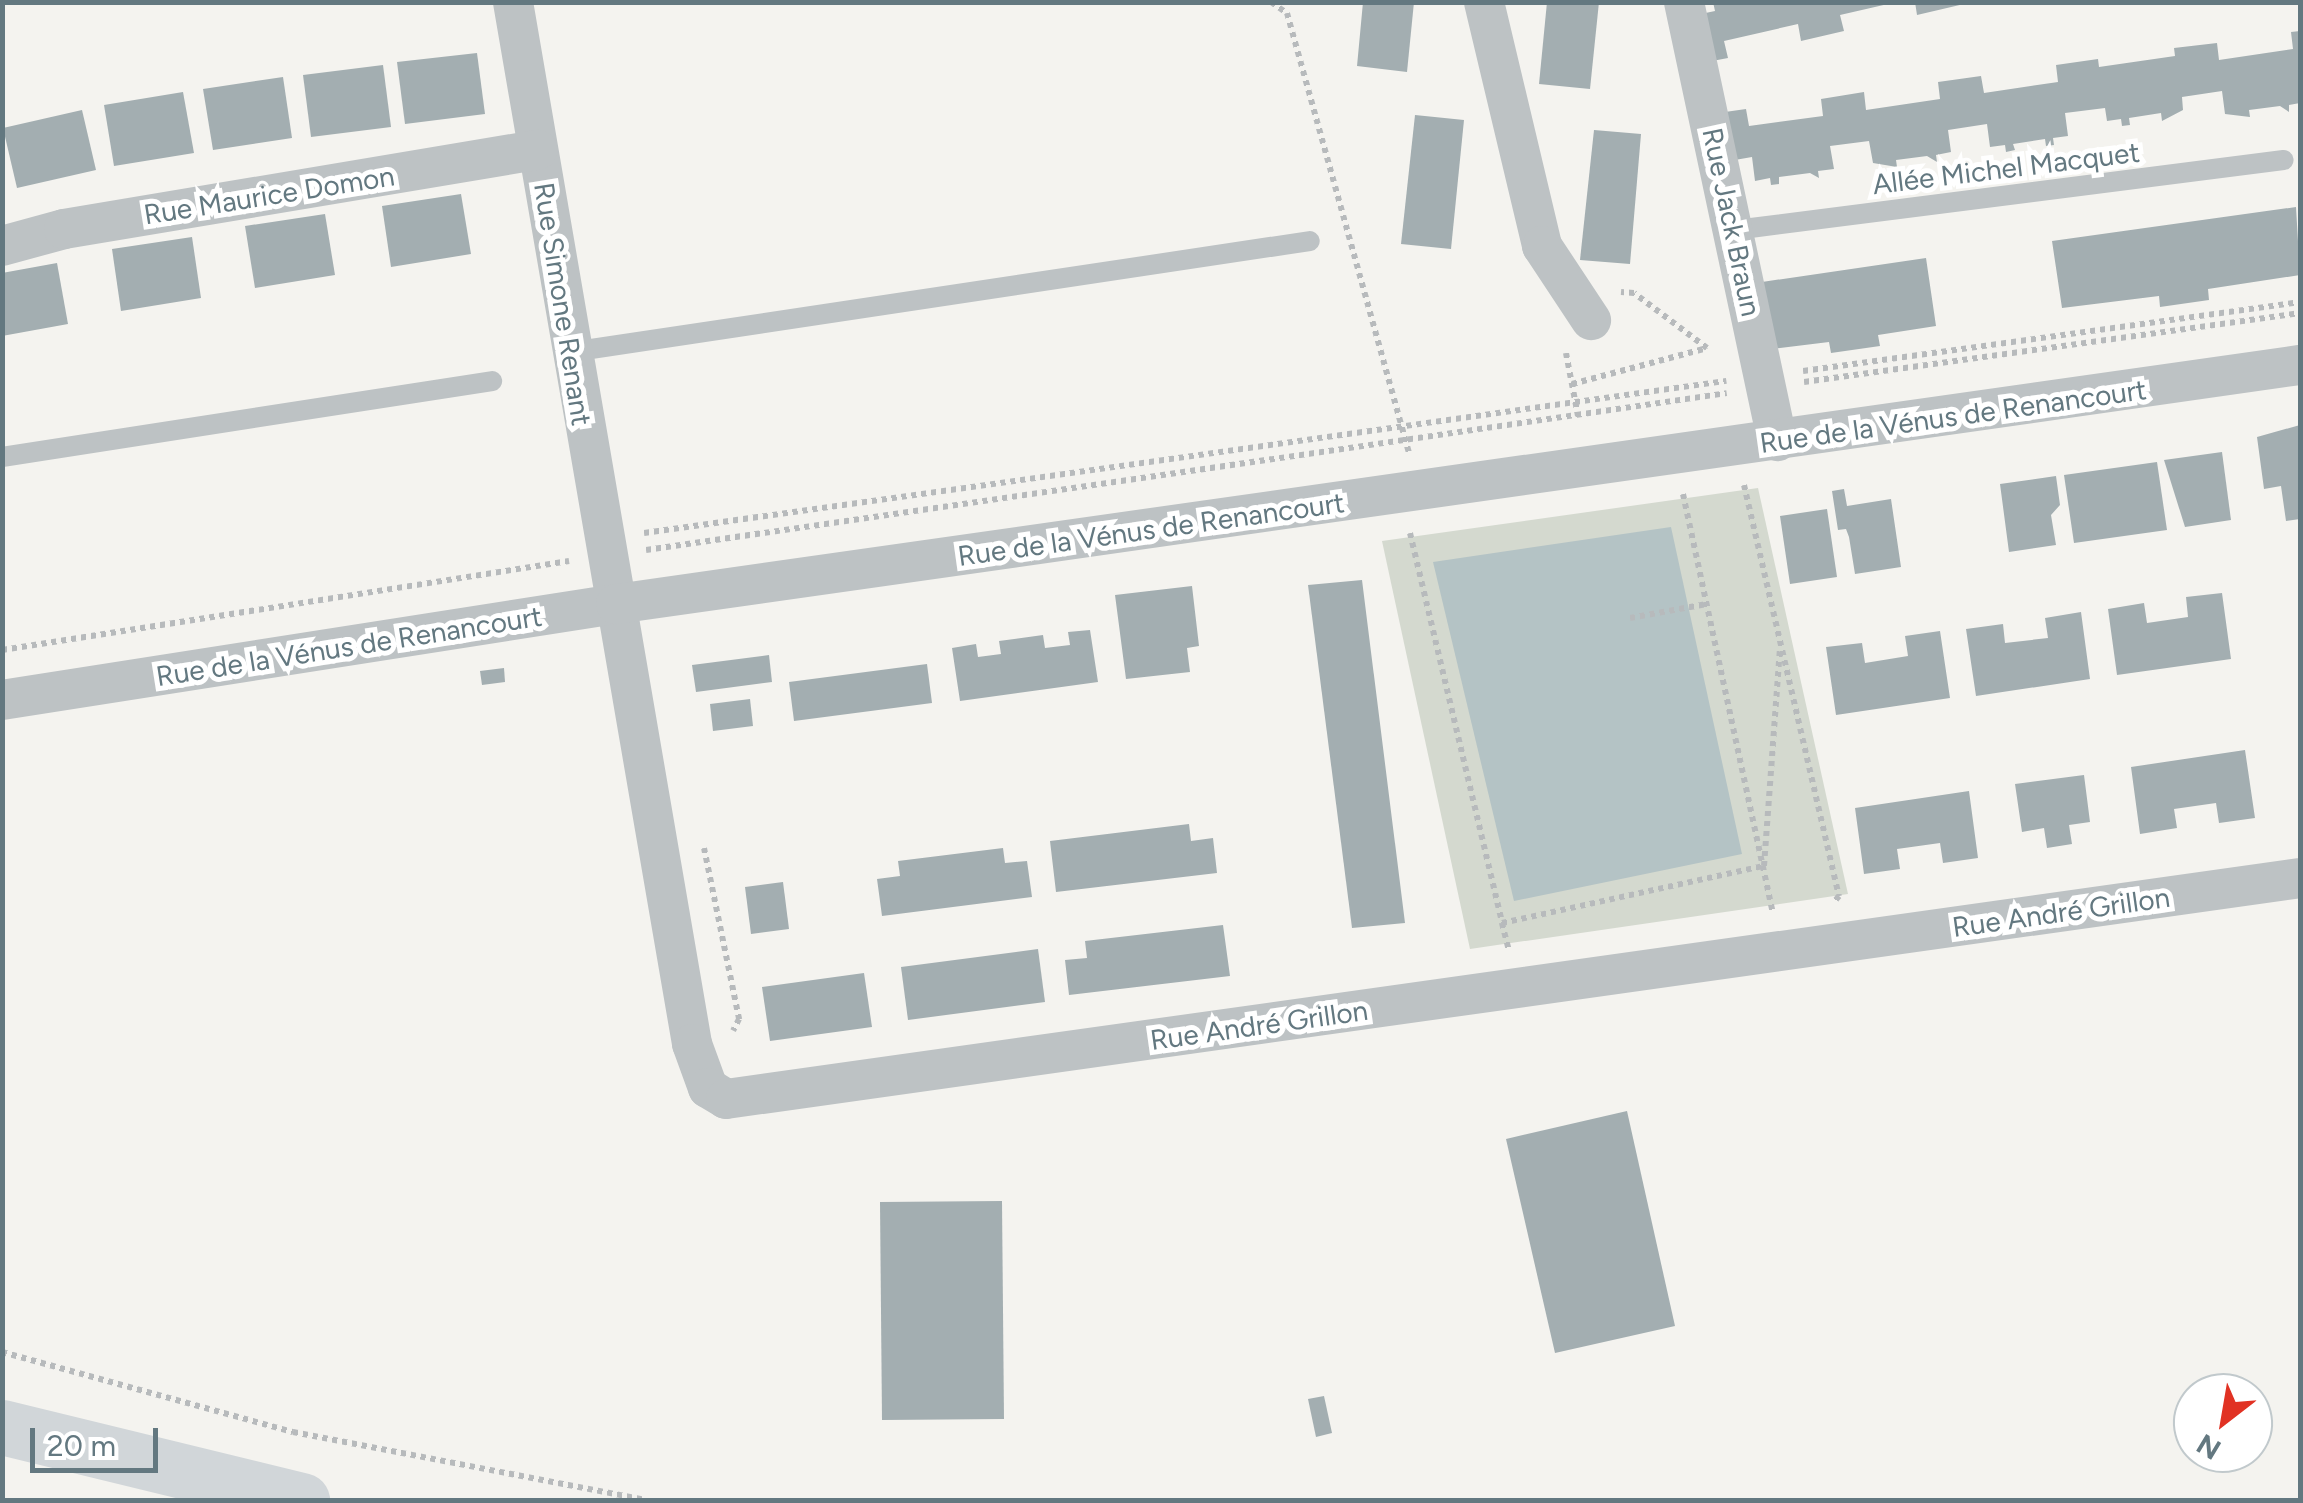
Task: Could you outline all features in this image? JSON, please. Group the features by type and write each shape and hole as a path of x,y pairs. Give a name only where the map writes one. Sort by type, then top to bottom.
{"main road":[{"path":"2,1428 302,1500"}],"street":[{"name":"Rue Simone Renant","path":"512,2 616,604"},
{"path":"1484,2 1542,246 1591,320"},
{"name":"Rue Jack Braun","path":"1684,2 1777,441"},
{"name":"Rue Maurice Domon","path":"2,246 64,229 537,150"},
{"name":"Rue de la Vénus de Renancourt","path":"2,700 616,604 1416,516 1777,441 2300,365"},
{"name":"Rue André Grillon","path":"616,604 692,1044 708,1088 726,1099 2300,878"}],"lane":[{"name":"Allée Michel Macquet","path":"1735,230 2284,160"},
{"path":"571,352 1310,241"},
{"path":"2,457 492,381"}],"path":[{"path":"1270,2 1287,13 1405,440 1416,516 1510,954"},
{"path":"1568,284 1634,294 1707,348 1572,384"},
{"path":"2,650 606,556 1578,416 1766,382 2300,302"},
{"path":"634,521 638,534 1576,402 1766,382 2300,314"},
{"path":"1578,416 1566,352 1591,320"},
{"path":"1728,487 1762,482"},
{"path":"1744,484 1838,896 1830,908"},
{"path":"1672,495 1698,492"},
{"path":"1682,494 1774,915"},
{"path":"1389,531 1416,516"},
{"path":"1630,618 1707,604"},
{"path":"1764,866 1780,642"},
{"path":"702,834 739,1019 730,1036"},
{"path":"1502,923 1764,866"},
{"path":"2,1352 293,1432 645,1500"}],"shaded area":[{"path":"1758,488 1848,894 1470,949 1382,541"},
{"path":"1671,527 1742,854 1514,901 1433,562"}],"building":[{"path":"1363,2 1414,2 1407,72 1357,66"},
{"path":"1547,2 1599,2 1590,89 1539,84"},
{"path":"1713,2 1888,4 1840,15 1844,31 1801,41 1798,24 1724,41 1728,58 1707,62 1696,15 1715,11"},
{"path":"1915,2 1964,2 1964,4 1917,15"},
{"path":"2300,31 2300,103 2289,105 2289,112 2280,106 2249,110 2250,117 2225,114 2222,91 2182,97 2183,110 2162,121 2161,113 2129,118 2130,125 2122,126 2121,119 2107,121 2105,108 2065,113 2068,136 2053,138 2054,145 2046,146 2045,139 2013,144 2015,150 2006,152 2005,145 1990,147 1987,124 1948,130 1951,152 1936,155 1937,162 1927,156 1896,160 1897,167 1873,163 1869,141 1830,146 1834,169 1818,171 1819,178 1810,173 1779,177 1779,184 1771,185 1770,178 1755,181 1752,157 1729,161 1718,113 1746,109 1749,126 1823,116 1821,99 1864,92 1866,110 1940,99 1938,82 1981,76 1984,93 2058,82 2056,65 2098,59 2099,67 2175,56 2174,48 2217,43 2219,60 2293,49 2291,32"},
{"path":"477,53 485,114 405,124 397,62"},
{"path":"383,65 391,127 311,137 303,75"},
{"path":"283,77 292,138 213,150 203,89"},
{"path":"183,92 194,153 114,166 104,105"},
{"path":"82,110 96,170 17,188 3,128"},
{"path":"1415,115 1464,120 1451,249 1401,244"},
{"path":"1594,130 1641,134 1630,264 1580,260"},
{"path":"461,194 471,254 391,267 382,206"},
{"path":"2296,207 2300,275 2208,289 2209,300 2160,307 2159,296 2062,308 2052,241"},
{"path":"325,214 335,275 255,288 245,226"},
{"path":"192,237 201,298 121,311 112,249"},
{"path":"1926,258 1936,326 1878,335 1880,346 1831,353 1829,342 1772,349 1762,282"},
{"path":"57,263 68,324 2,336 2,273"},
{"path":"2300,425 2300,519 2286,521 2281,486 2264,489 2257,437"},
{"path":"2222,452 2231,520 2185,527 2164,460"},
{"path":"2157,462 2167,530 2074,543 2064,475"},
{"path":"2056,476 2060,505 2051,515 2056,545 2009,552 2000,484"},
{"path":"1844,489 1847,506 1891,499 1901,567 1855,574 1846,529 1838,530 1832,491"},
{"path":"1827,509 1837,577 1790,584 1780,516"},
{"path":"1362,580 1405,923 1352,928 1308,585"},
{"path":"1192,586 1199,646 1187,648 1190,672 1126,679 1115,595"},
{"path":"2222,593 2231,659 2117,675 2108,609 2144,603 2147,623 2188,617 2186,597"},
{"path":"2081,612 2090,679 1976,696 1966,629 2003,624 2005,643 2048,638 2045,618"},
{"path":"1090,630 1098,682 960,701 952,648 976,644 978,657 1001,654 999,641 1043,635 1045,648 1070,645 1068,632"},
{"path":"1940,631 1950,698 1836,715 1826,647 1862,643 1865,663 1908,656 1905,636"},
{"path":"769,655 772,682 696,692 692,665"},
{"path":"927,664 932,703 794,721 789,682"},
{"path":"504,668 505,682 482,685 480,671"},
{"path":"750,699 753,726 713,731 710,704"},
{"path":"2245,750 2255,818 2219,823 2216,803 2174,809 2177,828 2140,834 2131,767"},
{"path":"2084,775 2090,822 2069,825 2072,844 2047,848 2044,828 2022,832 2015,784"},
{"path":"1969,791 1978,858 1943,863 1940,843 1897,849 1900,869 1864,874 1855,808"},
{"path":"1189,824 1191,841 1213,838 1217,873 1056,892 1050,841"},
{"path":"1003,848 1005,863 1027,861 1032,897 882,916 877,879 900,876 898,861"},
{"path":"783,882 789,929 751,934 745,887"},
{"path":"1223,925 1230,976 1069,995 1065,960 1087,958 1085,941"},
{"path":"1038,949 1045,1002 908,1020 901,967"},
{"path":"864,973 872,1027 770,1041 762,987"},
{"path":"1627,1111 1675,1326 1555,1353 1506,1139"},
{"path":"1002,1201 1004,1419 882,1420 880,1202"},
{"path":"1324,1396 1332,1433 1316,1437 1308,1399"}]}
